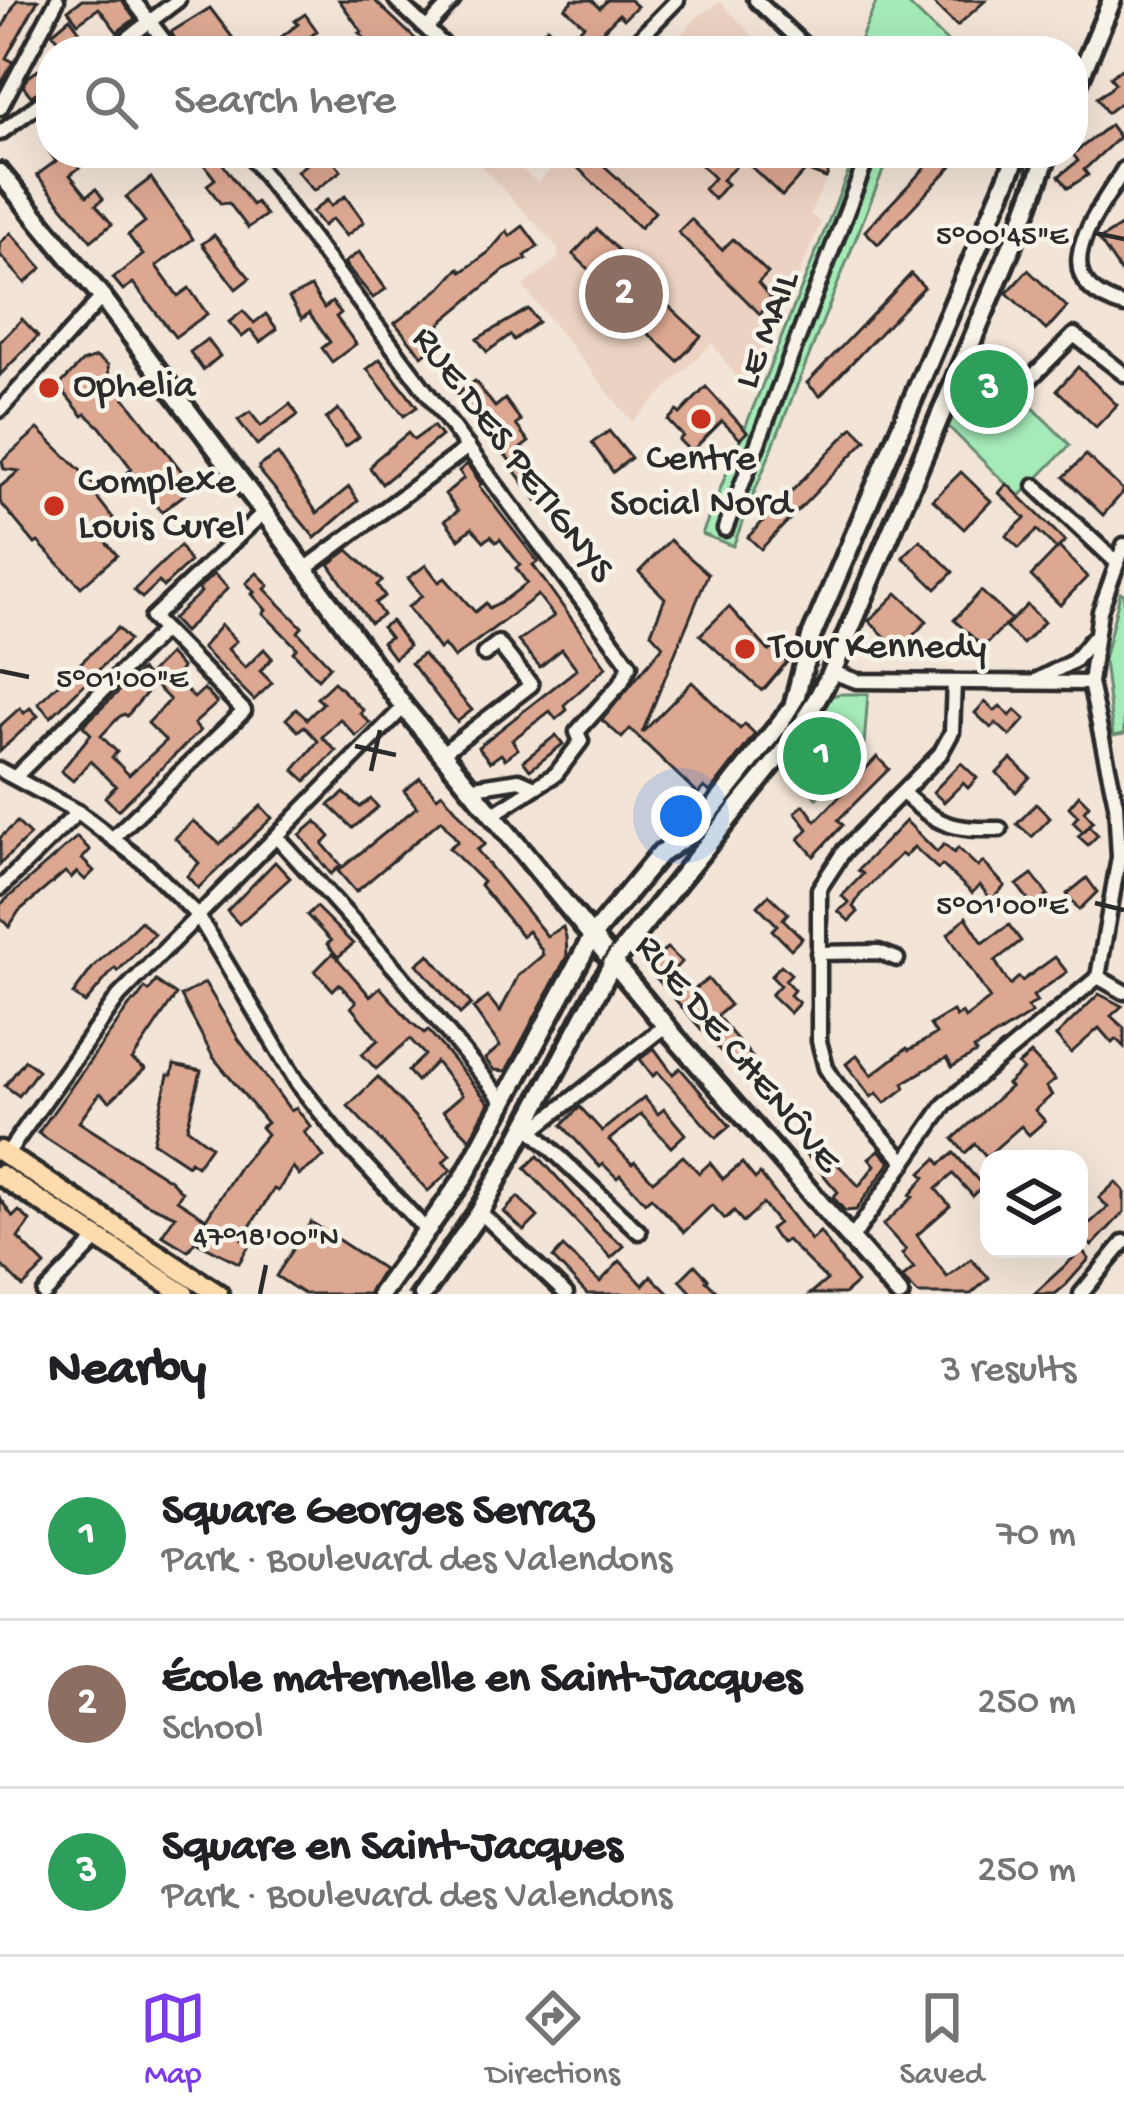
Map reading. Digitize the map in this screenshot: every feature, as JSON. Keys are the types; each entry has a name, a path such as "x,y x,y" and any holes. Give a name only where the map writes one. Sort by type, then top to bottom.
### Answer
{"main road":[{"path":"3,1170 37,1176 176,1282"},
{"path":"3,1170 97,1239 176,1282 218,1294"}],"street":[{"path":"0,108 5,84 57,0"},
{"path":"134,0 161,36"},
{"path":"132,36 178,0"},
{"path":"396,0 435,36"},
{"path":"427,28 452,0"},
{"path":"642,36 677,0"},
{"path":"756,0 793,36"},
{"path":"1085,36 1100,0"},
{"path":"1088,58 1112,0"},
{"path":"0,133 36,106"},
{"name":"RUE DES PETIGNYS","path":"259,168 629,665 621,683 577,732 581,741 556,774 495,813"},
{"name":"LE MAIL","path":"725,530 863,168"},
{"path":"381,1294 464,1179 593,935 658,855 697,829 793,706 811,637 1012,168"},
{"path":"423,1294 480,1212 530,1127 614,961 798,732 832,672 1042,168"},
{"path":"1124,169 1078,256 1086,284 1124,306"},
{"name":"RUE DE CHENÔVE","path":"0,173 264,512 404,706 665,1026 898,1294"},
{"path":"0,410 101,297"},
{"path":"1025,383 1074,334 1121,366"},
{"path":"304,569 467,447"},
{"path":"1035,486 1117,563"},
{"path":"113,838 244,711 152,618 264,512"},
{"path":"850,1241 945,1104 1098,977 1119,857 1116,804 1090,682 1097,629 1124,545"},
{"path":"1030,683 1074,661 1097,629"},
{"path":"16,776 164,630"},
{"path":"445,751 531,685 498,643 484,654"},
{"path":"832,672 857,681 1090,682"},
{"path":"904,1162 826,1068 818,1041 819,889 844,851 940,754 952,733 954,683"},
{"path":"3,1170 119,996 404,706"},
{"path":"0,770 78,812 198,916 298,1084 344,1143 427,1231"},
{"path":"474,788 519,780 535,787"},
{"path":"903,793 932,820 946,826 1000,829"},
{"path":"0,889 78,812"},
{"path":"278,838 400,974 504,1102"},
{"path":"818,952 879,952 897,959"},
{"path":"1098,977 1124,992"},
{"path":"530,1127 665,1026"},
{"path":"530,1127 639,1232"},
{"path":"480,1212 566,1294"},
{"path":"44,1294 97,1239"},
{"path":"1081,1294 1124,1242"}],"shaded area":[{"path":"721,2 753,36 680,36"},
{"path":"483,168 520,168 537,183 552,168 831,168 810,214 821,223 750,386 736,377 712,343 632,422 523,286 557,259 559,249"}],"green space":[{"path":"877,0 904,0 941,36 862,36"},
{"path":"850,168 884,168 733,546 702,534"},
{"path":"979,353 1070,445 1019,497 948,426"},
{"path":"1120,593 1124,594 1124,734 1113,736 1104,660"},
{"path":"868,694 864,745 817,798 781,768 828,697"}],"building":[{"path":"17,0 38,0 6,58 13,62 0,86 0,32"},
{"path":"82,0 122,0 135,19 117,32 99,8 78,23 68,10"},
{"path":"339,0 374,0 412,36 362,36"},
{"path":"573,0 592,0 600,8 607,0 630,0 637,6 624,19 619,14 598,36 573,36 584,25 565,8"},
{"path":"930,0 986,0 957,26"},
{"path":"210,8 231,36 173,36 171,32"},
{"path":"305,14 317,31 311,36 283,36 298,24 295,21"},
{"path":"70,18 83,36 55,36 52,33"},
{"path":"1124,67 1124,100 1107,113 1097,98 1115,83 1110,77"},
{"path":"36,72 36,93 31,96 23,86"},
{"path":"1110,125 1119,137 1088,166 1088,142"},
{"path":"46,168 79,168 70,175 87,196 96,189 103,199 96,205 112,224 91,241 37,175"},
{"path":"207,168 226,168 252,205 256,202 266,215 248,228 207,185 215,179"},
{"path":"339,168 341,171 314,191 297,171"},
{"path":"578,168 607,168 655,212 640,228"},
{"path":"704,168 734,168 714,199 704,189 714,178"},
{"path":"752,168 830,168 826,178 806,170 782,196"},
{"path":"925,168 950,168 878,244 865,231"},
{"path":"1069,168 1086,168 1088,175 1068,188 1059,176"},
{"path":"151,178 193,239 156,266 178,296 189,288 207,314 175,337 133,283 123,290 113,278 143,255 128,235 145,222 126,197"},
{"path":"345,196 364,222 346,236 332,219 323,226 312,212 327,200 331,206"},
{"path":"691,219 722,250 733,239 768,273 758,283 773,300 760,314 678,232"},
{"path":"1124,224 1124,277 1099,240"},
{"path":"523,226 538,246 445,319 432,332 440,342 422,356 395,323 459,268 462,272 489,252 507,231 510,236"},
{"path":"597,229 634,266 630,270 701,336 678,361 606,294 610,290 573,254"},
{"path":"11,233 42,268 25,283 0,255 0,243"},
{"path":"214,235 250,278 236,289 202,244"},
{"path":"359,252 386,289 373,298 344,263"},
{"path":"1028,270 1067,307 1046,330 1007,293"},
{"path":"911,274 924,287 820,396 807,383"},
{"path":"311,287 324,308 332,302 341,313 336,317 356,344 332,362 322,348 330,342 309,313 302,319 289,298"},
{"path":"528,309 538,322 487,352 477,339"},
{"path":"243,311 254,323 266,314 277,329 260,342 251,330 242,337 229,322"},
{"path":"22,319 38,336 0,375 0,342"},
{"path":"207,339 220,356 203,370 190,352"},
{"path":"96,357 108,365 109,378 194,487 162,512 127,473 132,469 100,427 83,416 59,386 82,362"},
{"path":"380,359 417,407 404,416 367,369"},
{"path":"1078,367 1117,405 1096,427 1057,390"},
{"path":"475,381 495,407 505,399 521,421 516,425 529,442 521,448 555,494 540,505 457,394"},
{"name":"Centre Social Nord","path":"706,387 747,432 740,439 722,421 691,452 668,420"},
{"path":"290,404 298,415 257,445 238,420 250,412 261,426"},
{"path":"338,409 359,437 345,447 326,419"},
{"path":"433,426 441,436 382,484 370,468 375,460 408,433 414,440"},
{"path":"853,427 866,440 761,549 748,537"},
{"name":"Complexe Louis Curel","path":"38,429 88,478 95,487 91,490 121,528 106,542 117,555 81,587 35,544 0,502 0,487 19,471 4,469 2,461"},
{"path":"609,431 631,458 613,472 592,443"},
{"path":"278,454 317,513 349,487 358,501 315,538 259,470"},
{"path":"1086,455 1124,491 1103,515 1064,477"},
{"path":"467,464 606,667 564,705 567,710 556,719 550,711 512,740 518,749 490,762 478,747 577,669 562,649 540,667 518,641 554,616 538,595 454,658 444,645 439,649 408,607 422,596 408,578 426,565 439,582 445,578 475,612 486,603 489,608 506,599 527,583 500,539 496,542 491,536 484,541 472,528 459,539 445,520 458,511 445,494 464,478 459,471"},
{"path":"961,472 991,501 964,529 933,500"},
{"path":"1007,484 1065,541 1057,549 1037,530 1019,548 1006,536 1025,518 999,493"},
{"path":"670,540 708,574 642,733 692,682 740,729 745,724 755,734 710,792 704,787 698,794 630,729 622,738 602,720 663,646 651,633 665,598 639,572"},
{"path":"920,540 953,572 936,589 903,557"},
{"path":"180,546 190,562 163,587 159,582 142,598 134,590"},
{"path":"1059,547 1087,577 1060,605 1031,576"},
{"path":"348,550 382,581 377,585 385,596 375,603 383,615 370,623 329,564"},
{"path":"257,573 269,585 265,589 302,627 298,632 330,666 318,679 252,594 246,583"},
{"path":"214,574 228,588 184,632 172,619"},
{"path":"981,591 1011,619 983,647 954,620"},
{"path":"897,593 927,621 899,650 869,621"},
{"path":"1027,605 1044,622 1023,644 1005,627"},
{"name":"Tour Kennedy","path":"729,607 769,651 772,648 787,662 761,690 700,635"},
{"path":"391,621 409,646 394,658 382,642 390,637 382,627"},
{"path":"221,625 236,641 228,649 245,668 264,649 272,658 260,671 272,683 254,700 202,648"},
{"path":"118,628 129,640 51,717 38,703"},
{"path":"169,654 182,668 175,679 194,698 204,689 217,703 194,724 200,731 118,810 105,797 116,786 90,761 73,781 61,771 91,734 83,726 141,670 147,676","holes":["154,684 170,700 148,723 166,741 129,775 112,757 117,752 101,736 119,717 127,716"]},
{"path":"423,654 472,710 457,722 411,663"},
{"path":"334,682 370,723 356,736 340,719 322,737 336,751 306,781 294,770 318,741 304,726 298,731 286,719 296,709 307,719 323,703 317,698"},
{"path":"985,702 995,711 1000,706 1010,716 1015,710 1025,719 1010,736 996,723 991,728 975,713"},
{"path":"20,708 24,713 30,708 38,716 0,751 0,726"},
{"path":"556,735 563,744 530,770 523,761"},
{"path":"877,757 889,769 838,820 843,825 814,856 799,839 808,829 795,812 804,805 816,821"},
{"path":"1011,759 1030,777 1016,792 997,773"},
{"path":"961,763 977,778 968,788 963,783 944,802 933,792"},
{"path":"420,778 437,797 442,793 485,844 477,850 547,936 563,927 566,937 567,956 506,1071 494,1070 485,1059 500,1046 473,1008 488,997 500,1012 518,976 543,955 528,931 522,936 480,885 483,882 449,848 458,841 441,820 356,892 338,871 417,807 404,791"},
{"path":"344,793 360,807 371,799 378,807 353,828 329,805"},
{"path":"1079,795 1089,805 1084,811 1093,821 1084,831 1089,826 1098,835 1088,845 1078,836 1083,832 1073,822 1078,816 1069,807"},
{"path":"1036,804 1050,818 1032,837 1017,824"},
{"path":"261,806 272,818 198,888 187,876 199,863 175,838 193,821 220,844"},
{"path":"316,821 330,837 323,844 341,865 331,874 300,835"},
{"path":"906,821 937,852 944,844 954,853 958,848 978,867 983,862 1005,886 991,900 980,885 972,893 914,847 860,895 853,907 858,912 849,921 838,911 849,903 842,896 863,874 858,870"},
{"path":"17,822 30,835 0,864 0,838"},
{"path":"77,837 90,850 82,859 94,871 85,880 77,872 71,878 65,872 19,911 9,927 0,917 0,905"},
{"path":"275,862 290,878 239,924 227,911"},
{"path":"1032,874 1048,895 1033,906 1017,885"},
{"path":"1087,878 1097,892 1079,910 1067,894"},
{"path":"769,895 788,913 783,919 802,938 791,949 758,906"},
{"path":"316,907 353,944 338,957 327,944 331,941 307,915"},
{"path":"966,917 983,943 1009,925 1021,941 995,961 1010,985 1055,957 1067,972 1033,996 1037,1002 1027,1007 1032,1013 974,1049 976,1053 952,1067 947,1058 935,1064 903,1083 905,1088 885,1103 877,1093 871,1097 846,1064 857,1055 872,1075 907,1048 936,1034 930,1025 953,1011 956,1017 962,1013 965,1018 990,999 948,934"},
{"path":"141,921 154,934 85,1003 73,994 93,967"},
{"path":"667,948 682,962 672,971 691,992 708,979 730,1005 717,1016 752,1057 737,1070 645,965"},
{"path":"333,953 370,996 380,987 412,1023 424,1033 428,1030 489,1103 470,1139 443,1111 462,1095 436,1062 417,1081 408,1071 425,1055 410,1039 376,1069 362,1054 378,1040 351,1007 356,1002 339,984 333,990 315,971"},
{"path":"429,954 471,1004 460,1014 417,964"},
{"path":"781,965 791,974 785,980 799,1003 790,1013 771,995 780,985 771,976"},
{"path":"156,981 176,995 132,1060 145,1069 110,1101 100,1093 79,1122 170,1180 182,1192 177,1200 206,1219 267,1134 261,1127 267,1123 213,1057 181,996 205,983 291,1111 296,1108 311,1127 304,1132 324,1157 299,1175 293,1167 278,1191 274,1189 242,1239 250,1244 239,1263 195,1241 188,1251 162,1235 175,1216 145,1203 38,1133 133,1001"},
{"path":"1099,994 1122,1006 1111,1016 1124,1028 1124,1047 1116,1039 1112,1043 1099,1028 1071,1053 1056,1036"},
{"path":"654,1048 673,1074 680,1068 730,1126 716,1138 658,1072 653,1076 640,1059"},
{"path":"1031,1054 1055,1080 1046,1087 1052,1095 1035,1110 1045,1121 1029,1135 1021,1126 994,1150 980,1150 975,1144 965,1153 953,1139 1010,1087 1007,1084 1023,1070 1018,1065"},
{"path":"25,1060 38,1070 19,1096 5,1086"},
{"path":"174,1065 201,1071 187,1128 211,1146 197,1166 153,1142"},
{"path":"378,1077 450,1155 443,1162 451,1170 428,1191 348,1106"},
{"path":"644,1097 658,1114 664,1109 685,1134 671,1147 641,1114 609,1140 632,1164 653,1181 683,1156 699,1173 710,1163 723,1179 742,1163 755,1179 760,1174 811,1240 820,1232 857,1283 844,1294 810,1294 827,1280 787,1240 782,1243 776,1238 770,1229 778,1223 763,1204 743,1222 734,1211 725,1219 712,1205 684,1232 651,1197 645,1202 620,1175 617,1178 603,1164 600,1167 562,1125 580,1107 602,1131"},
{"path":"816,1142 859,1186 875,1165 869,1158 879,1150 890,1162 856,1210 845,1211 833,1197 838,1192 804,1152"},
{"path":"954,1153 980,1183 980,1189 973,1196 953,1174 936,1189 950,1206 917,1235 947,1277 971,1259 989,1278 971,1294 918,1294 902,1278 914,1268 902,1254 906,1250 883,1225 913,1197 910,1195 925,1177 921,1173 936,1159 940,1164"},
{"path":"538,1156 624,1246 611,1258 525,1168"},
{"path":"1116,1182 1124,1191 1124,1212 1092,1246 1088,1225 1108,1207 1099,1198"},
{"path":"518,1197 538,1217 524,1231 504,1212"},
{"path":"0,1199 13,1217 19,1211 30,1221 18,1238 45,1265 23,1287 0,1264"},
{"path":"311,1222 383,1269 368,1294 304,1294 276,1276"},
{"path":"563,1247 600,1282 620,1261 643,1285 651,1276 669,1294 587,1294 553,1258"},
{"path":"1073,1258 1089,1259 1055,1294 1034,1294"},
{"path":"695,1265 719,1294 693,1294 680,1280"}],"tram line":[{"path":"745,0 783,36"},
{"path":"408,1294 475,1196 592,975 776,747 811,690 1008,226 1027,168"}],"place":[{"name":"École maternelle en Saint-Jacques","path":"624,294"},
{"name":"Ophelia","path":"49,388"},
{"name":"Square en Saint-Jacques","path":"989,389"},
{"name":"Centre Social Nord","path":"701,419"},
{"name":"Complexe Louis Curel","path":"54,506"},
{"name":"Tour Kennedy","path":"745,649"},
{"name":"Square Georges Serraz","path":"822,756"}]}
